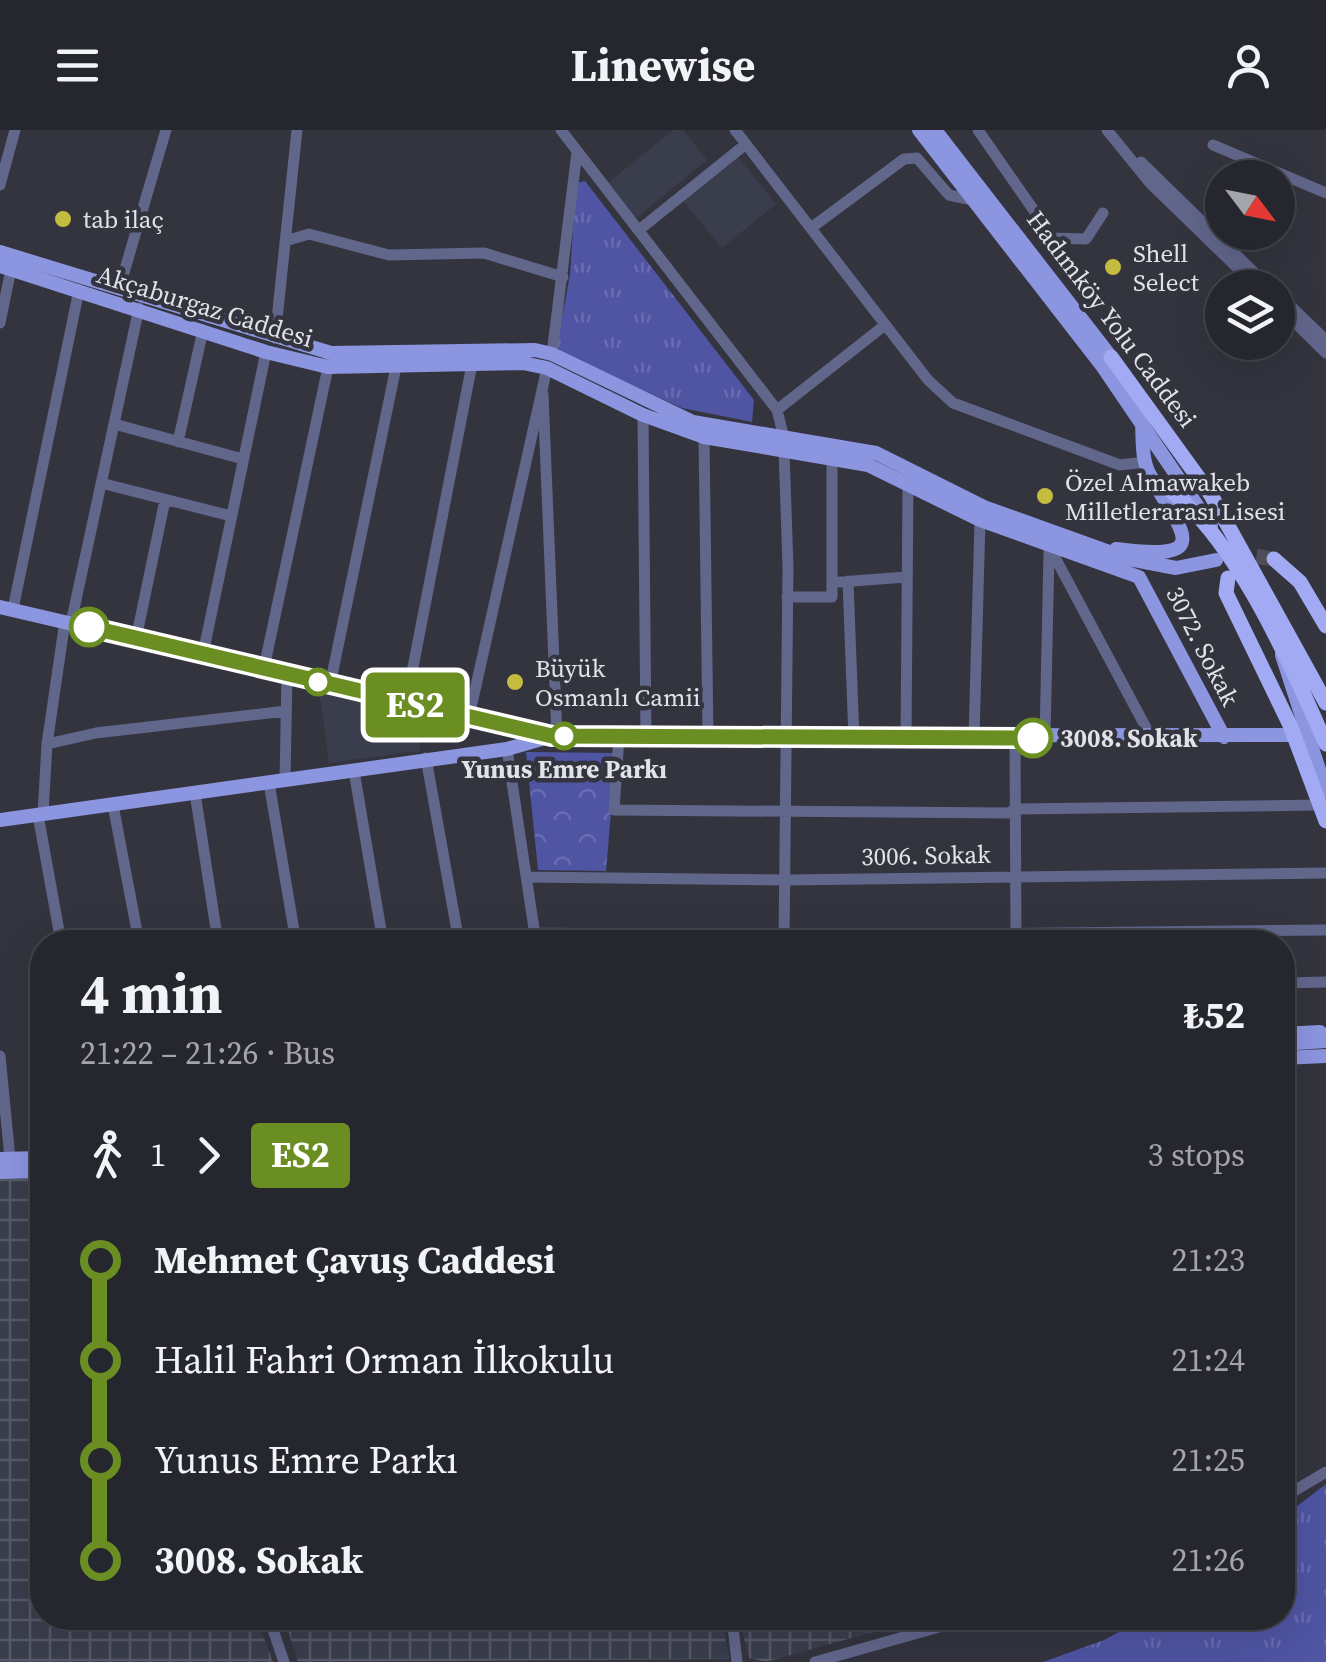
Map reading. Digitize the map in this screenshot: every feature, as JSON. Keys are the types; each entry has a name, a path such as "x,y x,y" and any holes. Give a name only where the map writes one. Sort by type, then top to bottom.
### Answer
{"highway":[{"name":"Hadımköy Yolu Caddesi","path":"1111,357 1218,506 1326,704"},
{"path":"1156,482 1188,504 1214,531 1233,574 1280,650 1326,744"},
{"path":"1274,559 1300,582 1326,626"},
{"path":"1233,574 1226,593 1324,806"}],"main road":[{"name":"Hadımköy Yolu Caddesi","path":"919,130 1142,420 1214,531"},
{"name":"Hadımköy Yolu Caddesi","path":"935,130 1111,357"},
{"name":"Akçaburgaz Caddesi","path":"0,252 120,286 329,360 547,367 643,415 704,438 876,453 1050,548 1139,577"},
{"name":"Akçaburgaz Caddesi","path":"6,268 266,352 396,367 547,367 693,422 868,464 982,513 1076,541"},
{"path":"1076,541 1146,552 1166,553 1180,547 1183,526 1146,462 1142,420"},
{"path":"1076,541 1161,568 1189,567 1216,560"},
{"name":"3072. Sokak","path":"1139,577 1224,737"},
{"path":"4,611 68,622 554,736 854,739 1294,735"},
{"path":"1280,650 1324,806"},
{"path":"0,820 504,750 554,736"},
{"path":"1295,1033 1326,1032"},
{"path":"1295,1046 1326,1044"},
{"path":"1295,1057 1326,1056"},
{"path":"5,1159 30,1158"},
{"path":"0,1172 30,1172"}],"street":[{"path":"0,185 16,130"},
{"path":"120,286 166,130"},
{"path":"275,338 298,130"},
{"path":"561,130 778,410 784,444 787,597 784,930"},
{"path":"735,130 928,380 953,403 1120,465 1146,462"},
{"path":"978,130 1053,238 1086,239 1104,213"},
{"path":"1112,135 1150,183 1239,270"},
{"path":"1112,135 1251,270"},
{"path":"639,230 746,144"},
{"path":"1214,144 1325,191"},
{"path":"469,717 547,367 563,277 577,152"},
{"path":"811,228 904,159 917,158 948,195 973,200"},
{"path":"285,240 309,234 389,255 484,253 563,277"},
{"path":"0,323 6,268"},
{"path":"4,611 79,290"},
{"path":"59,930 40,815 48,744 68,622 138,308"},
{"path":"1295,310 1326,340"},
{"path":"1295,323 1326,353"},
{"path":"778,410 885,324"},
{"path":"178,442 203,330"},
{"path":"203,654 266,352"},
{"path":"264,668 329,360"},
{"path":"406,703 472,364"},
{"path":"330,684 396,367"},
{"path":"547,367 554,736"},
{"path":"643,415 646,737"},
{"path":"114,424 243,459"},
{"path":"704,438 708,738"},
{"path":"787,597 832,598 832,458"},
{"path":"906,738 908,482"},
{"path":"101,483 231,516"},
{"path":"136,639 165,500"},
{"path":"974,738 982,513"},
{"path":"1050,548 1151,736"},
{"path":"1045,738 1050,548"},
{"path":"831,582 906,577"},
{"path":"848,581 854,739"},
{"path":"286,674 286,711 277,782 295,930"},
{"path":"48,744 96,733 286,711"},
{"path":"501,724 534,930"},
{"path":"619,737 614,810 779,808 787,814 1009,813 1016,809 1324,806"},
{"path":"1015,738 1016,930"},
{"path":"426,758 457,930"},
{"path":"354,771 381,930"},
{"path":"195,793 216,930"},
{"path":"113,805 137,930"},
{"name":"3006. Sokak","path":"526,877 786,880 1326,873"},
{"path":"1295,931 1326,930"},
{"path":"1295,983 1326,982"},
{"path":"0,1056 5,1159"},
{"path":"1295,1490 1326,1472"},
{"path":"273,1630 284,1662"},
{"path":"733,1630 737,1662"},
{"path":"815,1662 928,1630"}],"shaded area":[{"path":"673,130 683,130 707,160 636,218 608,183"},
{"path":"736,154 776,204 722,248 682,200"},
{"path":"319,689 418,715 420,751 329,763"},
{"path":"30,1177 30,1630 261,1630 273,1662 0,1662 0,1178"},
{"path":"288,1630 724,1630 729,1659 298,1662"},
{"path":"742,1630 880,1630 766,1662 749,1658"}],"green space":[{"path":"585,181 754,400 752,422 682,408 560,352 557,345 570,275 576,183"},
{"path":"526,752 616,753 606,871 538,870"},
{"path":"1326,1484 1326,1662 1043,1662 1123,1630 1295,1630 1295,1508"}],"tunnel":[{"path":"1237,567 1253,556 1274,559"}],"bus line":[{"name":"ES2","path":"89,627 552,736 1033,738"}],"place":[{"name":"tab ilaç","path":"63,219"},
{"name":"Shell Select","path":"1113,267"},
{"name":"Özel Almawakeb Milletlerarası Lisesi","path":"1045,496"},
{"name":"Büyük Osmanlı Camii","path":"515,682"},
{"name":"Yunus Emre Parkı","path":"564,736"},
{"name":"3008. Sokak","path":"1033,738"}]}
